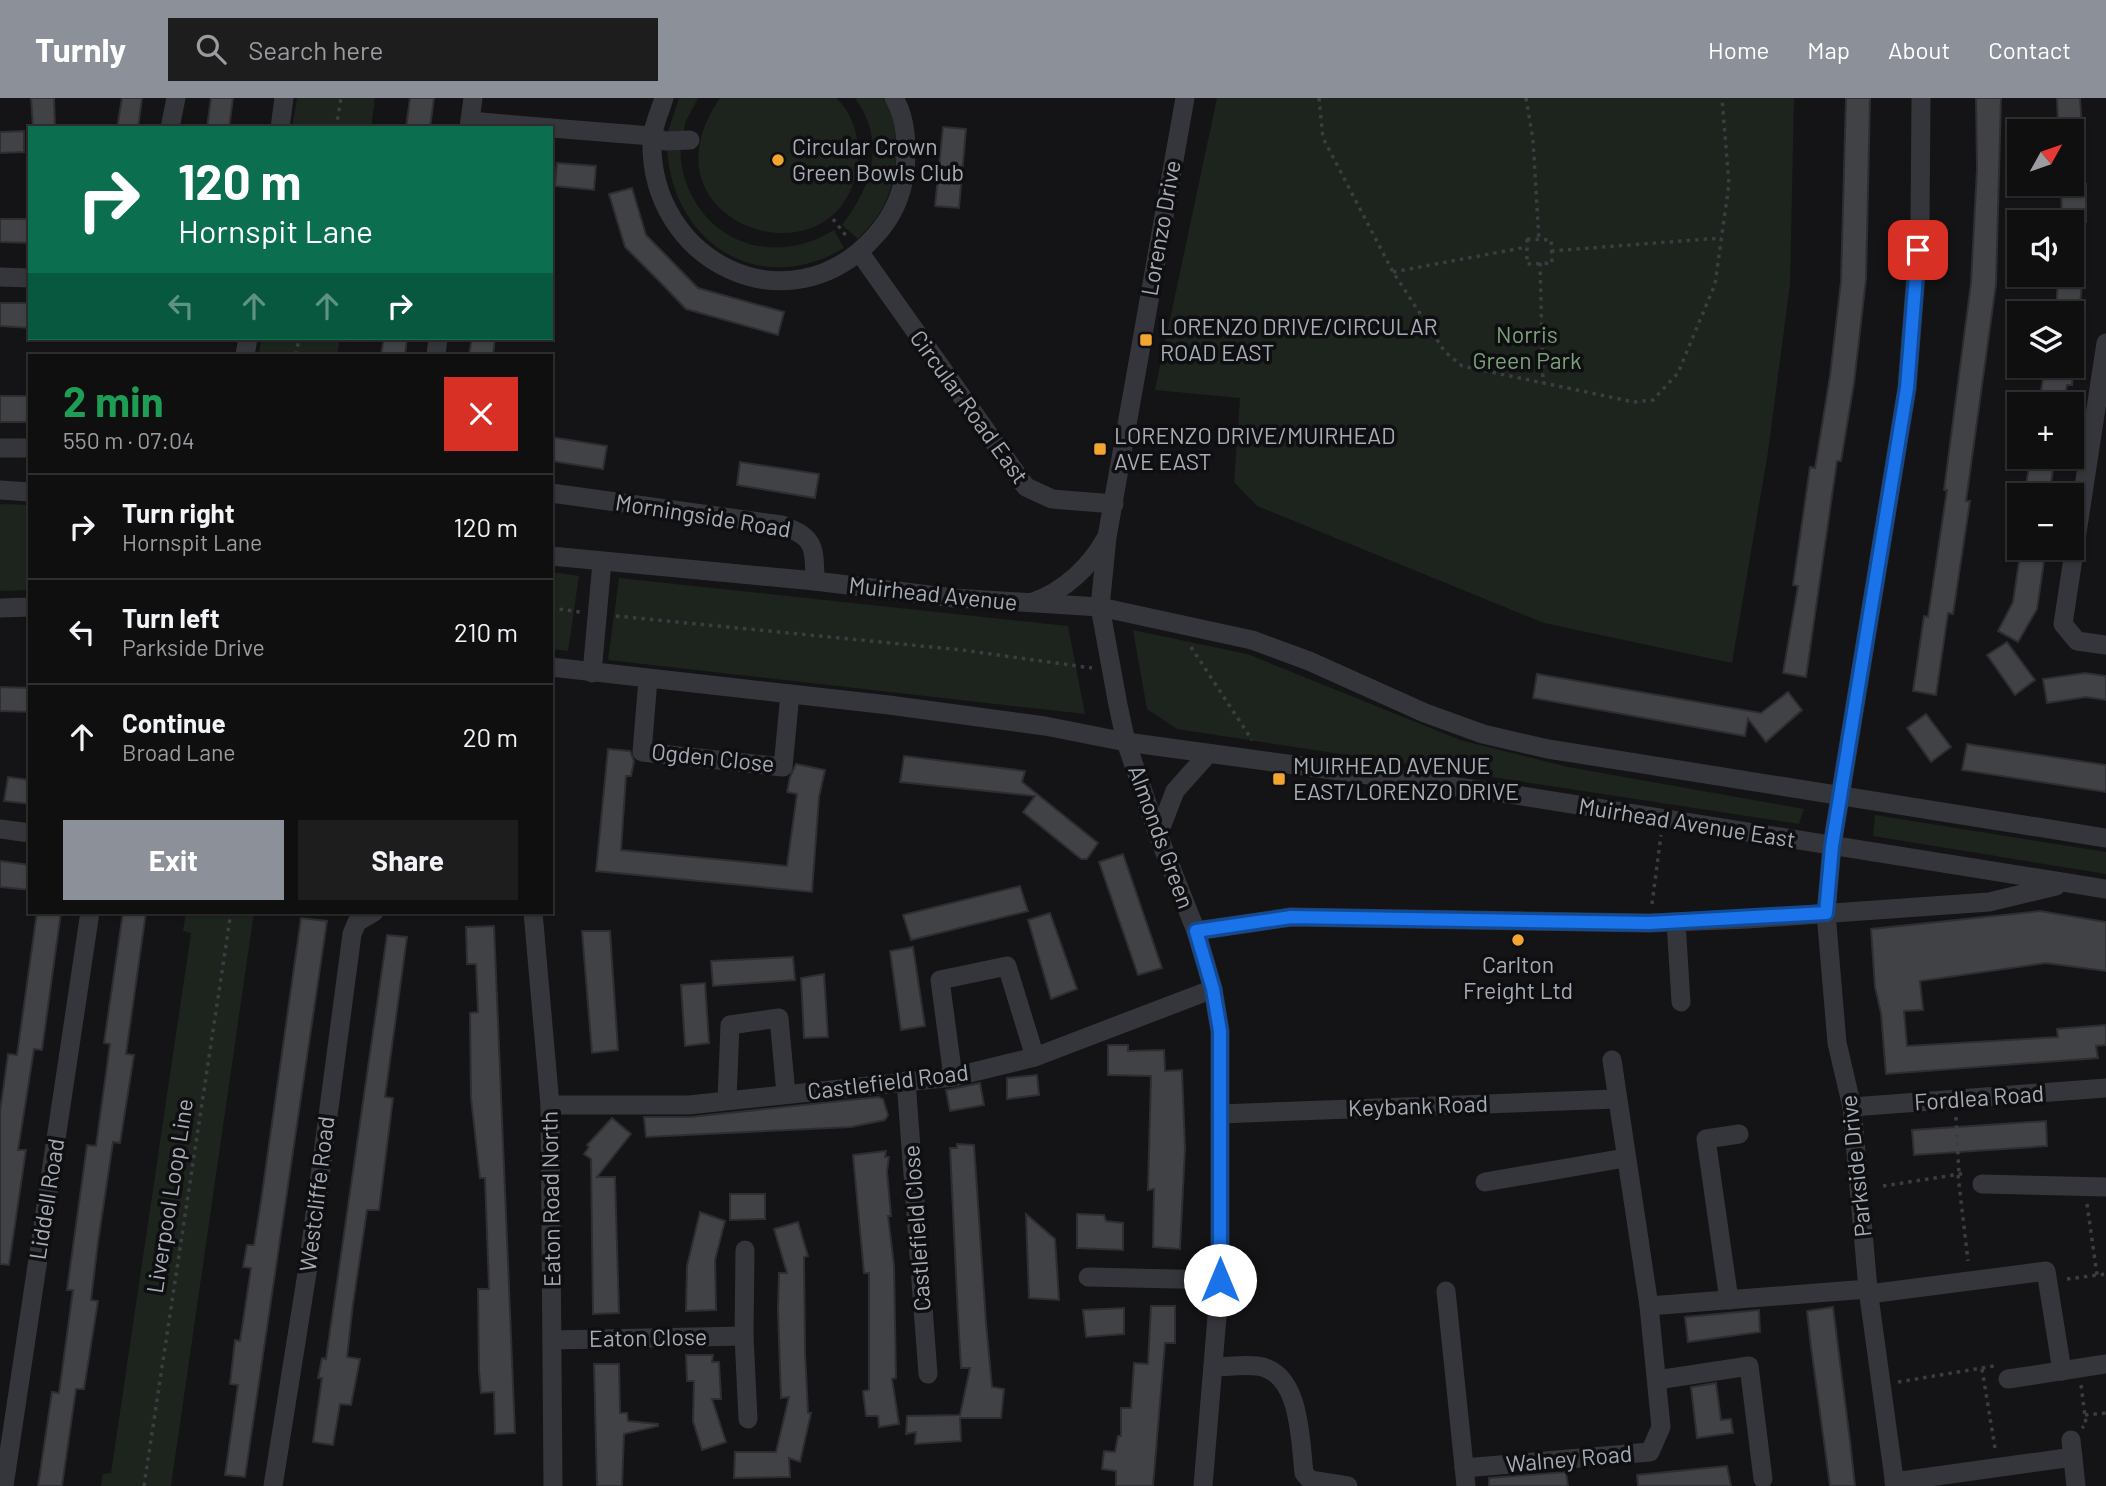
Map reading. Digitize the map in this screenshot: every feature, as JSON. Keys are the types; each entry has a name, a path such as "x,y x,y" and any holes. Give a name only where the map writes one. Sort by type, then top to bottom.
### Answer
{"street":[{"path":"170,126 176,98"},
{"path":"280,126 284,98"},
{"path":"473,98 469,124 510,126"},
{"path":"664,98 652,136 654,180 670,220 699,252 708,258 737,273 779,281 822,274 860,253 887,223 903,186 908,145 894,98"},
{"name":"Lorenzo Drive","path":"1100,607 1107,537 1185,98"},
{"name":"Parkside Drive","path":"1894,1484 1868,1292 1852,1108 1837,1043 1826,913 1832,846 1907,388 1920,223 1921,98"},
{"path":"553,128 652,136 665,141 690,140"},
{"name":"Circular Road East","path":"860,253 1026,487 1052,499 1114,504"},
{"path":"0,277 28,278"},
{"path":"2106,343 2063,624 2077,641 2106,645"},
{"path":"0,448 28,448"},
{"path":"0,490 28,492"},
{"name":"Morningside Road","path":"553,493 782,525 802,533 814,546 815,580"},
{"path":"1025,604 1054,592 1076,576 1107,537"},
{"name":"Muirhead Avenue","path":"553,556 815,580 1025,604 1100,607 1252,640 1309,661 1425,713 1483,734 1548,750 1841,796"},
{"path":"592,673 602,562"},
{"path":"0,608 28,607"},
{"name":"Almonds Green","path":"1100,607 1126,742 1158,835 1196,931 1213,989 1220,1031 1220,1280 1203,1486"},
{"path":"553,667 1045,726 1126,742 1267,762"},
{"name":"Ogden Close","path":"648,679 642,752 783,767 790,694"},
{"path":"1158,835 1175,791 1208,754"},
{"name":"Muirhead Avenue East","path":"1267,762 1516,795 2106,890"},
{"path":"1841,796 2106,838"},
{"path":"0,829 28,833"},
{"path":"1196,931 1291,917 1676,922 1748,911 1826,913 1989,902 2066,883"},
{"name":"Liddell Road","path":"4,1486 90,914"},
{"name":"Westcliffe Road","path":"274,1486 308,1267 352,934 357,922 371,914"},
{"name":"Eaton Road North","path":"533,914 550,1105 553,1486"},
{"path":"1676,922 1681,1002"},
{"path":"953,1077 940,980 1007,966 1035,1057"},
{"name":"Castlefield Road","path":"550,1105 689,1105 953,1077 1035,1057 1213,989"},
{"path":"727,1100 730,1025 779,1018 786,1094"},
{"path":"1612,1060 1649,1306 1868,1292 2046,1271 2071,1369"},
{"name":"Castlefield Close","path":"906,1081 928,1374"},
{"name":"Fordlea Road","path":"1852,1108 2106,1088"},
{"name":"Keybank Road","path":"1220,1114 1616,1098"},
{"path":"1728,1300 1706,1139 1739,1134"},
{"path":"1485,1182 1625,1158"},
{"path":"1982,1184 2106,1187"},
{"path":"745,1250 744,1336 748,1419"},
{"path":"1088,1278 1220,1280"},
{"name":"Walney Road","path":"1447,1291 1465,1477 1650,1452 1661,1427 1649,1306"},
{"name":"Eaton Close","path":"552,1340 744,1336"},
{"path":"2008,1379 2106,1364"},
{"path":"1213,1367 1258,1366 1279,1376 1287,1385 1292,1399 1304,1473 1310,1480 1348,1486"},
{"path":"1657,1380 1749,1366 1763,1479"},
{"path":"1894,1484 1998,1467 2072,1448 2077,1486"}],"path":[{"path":"335,126 341,98"},
{"path":"1319,98 1323,138 1393,272 1445,352 1462,366 1634,402 1653,400 1678,373 1715,284 1729,184 1722,98"},
{"path":"1526,98 1533,140 1539,240"},
{"path":"1551,251 1721,238"},
{"path":"1527,239 1539,240 1551,240 1552,263 1527,264 1527,239"},
{"path":"1393,272 1527,247"},
{"path":"1540,263 1543,383"},
{"path":"553,608 962,650 1110,670"},
{"path":"1174,622 1267,762"},
{"path":"1649,923 1663,820"},
{"name":"Liverpool Loop Line","path":"144,1486 231,914"},
{"path":"1955,1100 1959,1175 1970,1281"},
{"path":"1883,1186 1975,1172 1982,1184"},
{"path":"2085,1187 2097,1275"},
{"path":"2048,1282 2106,1273"},
{"path":"1881,1385 2005,1364 2008,1379"},
{"path":"1982,1368 1998,1467"},
{"path":"2071,1369 2086,1424 2072,1448"},
{"path":"2085,1415 2106,1413"}],"green space":[{"path":"297,98 375,98 371,126 292,126"},
{"path":"679,98 698,98 685,123 683,137 666,138"},
{"name":"Circular Crown Green Bowls Club","path":"720,98 836,98 851,119 858,144 858,162 844,202 818,225 784,233 750,227 721,209 702,180 700,143"},
{"path":"855,98 883,98 894,124 896,138 895,168 888,197 877,217 858,239 842,225 868,179 873,147 865,114"},
{"name":"Norris Green Park","path":"1217,98 1794,98 1790,284 1768,452 1732,663 1544,623 1257,506 1234,482 1240,398 1155,390"},
{"path":"681,145 682,166 690,192 705,216 720,230 737,240 756,246 776,247 795,246 834,230 844,248 812,262 781,267 752,264 726,253 703,235 685,211 673,182 667,148"},
{"path":"261,340 340,340 337,354 259,354"},
{"path":"0,504 28,505 28,590 0,591"},
{"path":"553,572 579,576 568,651 553,649"},
{"path":"619,578 1068,626 1085,714 608,660"},
{"path":"1133,630 1247,654 1460,740 1568,767 1804,809 1799,824 1177,729 1147,709"},
{"path":"1875,815 2106,852 2106,874 1873,836"},
{"path":"186,914 254,914 171,1486 101,1486 103,1474 111,1473 191,933 183,931"}],"building":[{"path":"31,98 54,98 55,126 33,126"},
{"path":"122,98 142,98 138,126 117,126"},
{"path":"211,98 233,98 229,126 207,126"},
{"path":"410,98 434,98 430,126 406,126"},
{"path":"1846,98 1870,98 1866,279 1854,383 1841,461 1837,461 1806,677 1783,673 1798,586 1793,585 1810,467 1815,468 1830,376 1841,281"},
{"path":"1976,98 2001,98 1996,284 1966,501 1970,501 1953,614 1948,613 1936,695 1913,691 1924,616 1928,617 1947,490 1944,490 1971,283 1977,169"},
{"path":"2057,98 2080,98 2081,119 2058,119"},
{"path":"943,127 966,129 959,208 935,206"},
{"path":"24,131 24,152 0,153 0,132"},
{"path":"557,163 596,166 594,190 555,186"},
{"path":"2086,184 2086,222 2084,210 2062,210 2061,196 2084,196"},
{"path":"632,188 646,235 698,288 784,312 778,335 686,309 625,247 609,194"},
{"path":"0,219 28,219 28,243 0,242"},
{"path":"2057,287 2082,287 2080,301 2057,301"},
{"path":"0,303 28,303 28,328 0,326"},
{"path":"384,340 407,340 405,354 381,354"},
{"path":"472,340 495,340 493,354 469,354"},
{"path":"2043,378 2073,378 2072,385 2067,385 2066,392 2041,392"},
{"path":"0,396 28,396 28,422 0,422"},
{"path":"553,437 607,446 603,469 553,461"},
{"path":"740,462 819,474 815,498 737,485"},
{"path":"2029,469 2053,469 2051,483 2026,483"},
{"path":"2019,560 2044,560 2037,609 2018,642 1998,631 2013,602"},
{"path":"2007,642 2035,680 2015,695 1987,655"},
{"path":"2085,673 2106,676 2106,700 2086,697 2047,703 2043,679"},
{"path":"1537,674 1761,713 1788,692 1802,710 1766,742 1748,719 1745,736 1533,698"},
{"path":"0,687 28,688 28,712 0,711"},
{"path":"1926,714 1951,747 1931,762 1907,728"},
{"path":"1967,744 2106,765 2106,792 1962,770"},
{"path":"608,749 630,751 634,761 631,776 626,776 621,850 787,866 797,794 787,792 790,777 796,764 825,770 819,797 812,892 596,871"},
{"path":"904,756 1025,771 1022,782 1098,843 1087,859 1081,859 1023,812 1035,796 900,782"},
{"path":"8,777 28,780 28,804 4,801"},
{"path":"1123,854 1162,968 1138,975 1099,862"},
{"path":"0,861 28,865 28,890 0,887"},
{"path":"1020,886 1028,911 911,940 903,915"},
{"path":"2040,911 2106,922 2106,971 2046,963 1920,981 1923,1010 1904,1011 1907,1046 2058,1037 2057,1029 2106,1025 2106,1045 2096,1046 2098,1058 1886,1074 1871,929"},
{"path":"1050,913 1077,989 1051,999 1028,920"},
{"path":"37,914 61,914 42,1050 34,1049 18,1150 26,1150 9,1265 0,1264 0,1112 8,1054 17,1055"},
{"path":"123,914 146,914 126,1054 134,1055 120,1143 113,1142 98,1242 91,1300 98,1301 84,1389 76,1389 62,1486 38,1486 52,1392 59,1393 73,1290 67,1290 87,1145 96,1146 110,1044 104,1043"},
{"path":"301,918 327,921 245,1477 225,1475 238,1385 230,1384 235,1340 240,1341 251,1268 243,1267 247,1245 254,1245"},
{"path":"494,926 515,1433 495,1434 494,1392 481,1393 479,1371 478,1289 489,1289 485,1178 480,1178 471,1098 470,1013 478,1012 476,964 467,964 466,927"},
{"path":"582,931 610,931 618,1050 592,1053"},
{"path":"387,935 407,937 385,1097 393,1098 379,1210 367,1210 353,1304 347,1357 360,1359 351,1405 340,1404 333,1445 313,1442 322,1378 318,1378 322,1358 326,1359"},
{"path":"913,947 925,1026 901,1030 890,951"},
{"path":"793,957 795,980 713,986 711,961"},
{"path":"824,974 828,1037 804,1038 801,978"},
{"path":"705,983 709,1043 685,1046 681,985"},
{"path":"1108,1045 1128,1045 1128,1051 1164,1050 1165,1071 1182,1070 1185,1148 1180,1249 1153,1247 1154,1189 1148,1190 1151,1076 1108,1075"},
{"path":"1037,1075 1039,1095 1007,1099 1007,1078"},
{"path":"980,1083 984,1105 950,1111 946,1090"},
{"path":"878,1097 883,1099 888,1115 885,1120 851,1127 646,1137 644,1117 690,1117"},
{"path":"612,1118 631,1134 597,1177 615,1177 619,1313 593,1314 591,1159 584,1154 589,1147 587,1145"},
{"path":"2046,1121 2047,1146 1914,1155 1912,1130"},
{"path":"957,1144 974,1145 992,1387 1004,1389 1001,1418 960,1418 961,1441 915,1444 916,1432 906,1434 907,1416 960,1415 970,1368 961,1368 950,1148 957,1148"},
{"path":"886,1151 885,1157 889,1157 887,1171 891,1216 888,1216 894,1266 896,1378 892,1379 899,1424 879,1427 878,1416 866,1416 863,1391 869,1390 869,1273 864,1273 853,1155"},
{"path":"730,1194 765,1194 765,1219 730,1220"},
{"path":"700,1212 725,1221 715,1260 716,1310 686,1311 687,1266"},
{"path":"1026,1214 1055,1239 1059,1300 1029,1298"},
{"path":"1077,1214 1104,1215 1106,1221 1123,1223 1123,1250 1077,1248"},
{"path":"798,1222 808,1256 804,1257 805,1352 808,1413 811,1413 800,1462 789,1458 790,1477 734,1478 735,1452 776,1452 789,1397 781,1398 778,1309 779,1273 787,1273 774,1229"},
{"path":"1151,1306 1175,1306 1175,1343 1165,1343 1153,1486 1116,1486 1116,1471 1102,1469 1104,1451 1115,1452 1118,1436 1121,1436 1121,1408 1131,1408 1134,1363 1148,1364"},
{"path":"1833,1307 1855,1486 1830,1486 1811,1347 1807,1311"},
{"path":"1124,1308 1124,1334 1086,1337 1083,1310"},
{"path":"1759,1310 1760,1332 1688,1342 1685,1317"},
{"path":"686,1355 713,1355 712,1362 719,1362 721,1399 712,1399 726,1442 702,1450 693,1421 694,1381 687,1381"},
{"path":"594,1364 619,1364 620,1413 627,1413 628,1421 658,1424 624,1434 622,1486 597,1486"},
{"path":"1716,1383 1721,1420 1731,1419 1733,1433 1697,1438 1691,1387"},
{"path":"1727,1466 1731,1486 1638,1486 1637,1475"},
{"path":"1566,1472 1568,1486 1489,1486 1489,1478"}],"place":[{"name":"Circular Crown Green Bowls Club","path":"778,160"},
{"name":"LORENZO DRIVE/CIRCULAR ROAD EAST","path":"1146,340"},
{"name":"LORENZO DRIVE/MUIRHEAD AVE EAST","path":"1100,449"},
{"name":"MUIRHEAD AVENUE EAST/LORENZO DRIVE","path":"1279,779"},
{"name":"Carlton Freight Ltd","path":"1518,940"}],"route":[{"path":"1220,1280 1220,1031 1213,989 1196,931 1291,917 1649,923 1826,913 1832,846 1887,526 1907,388 1918,250"}]}
